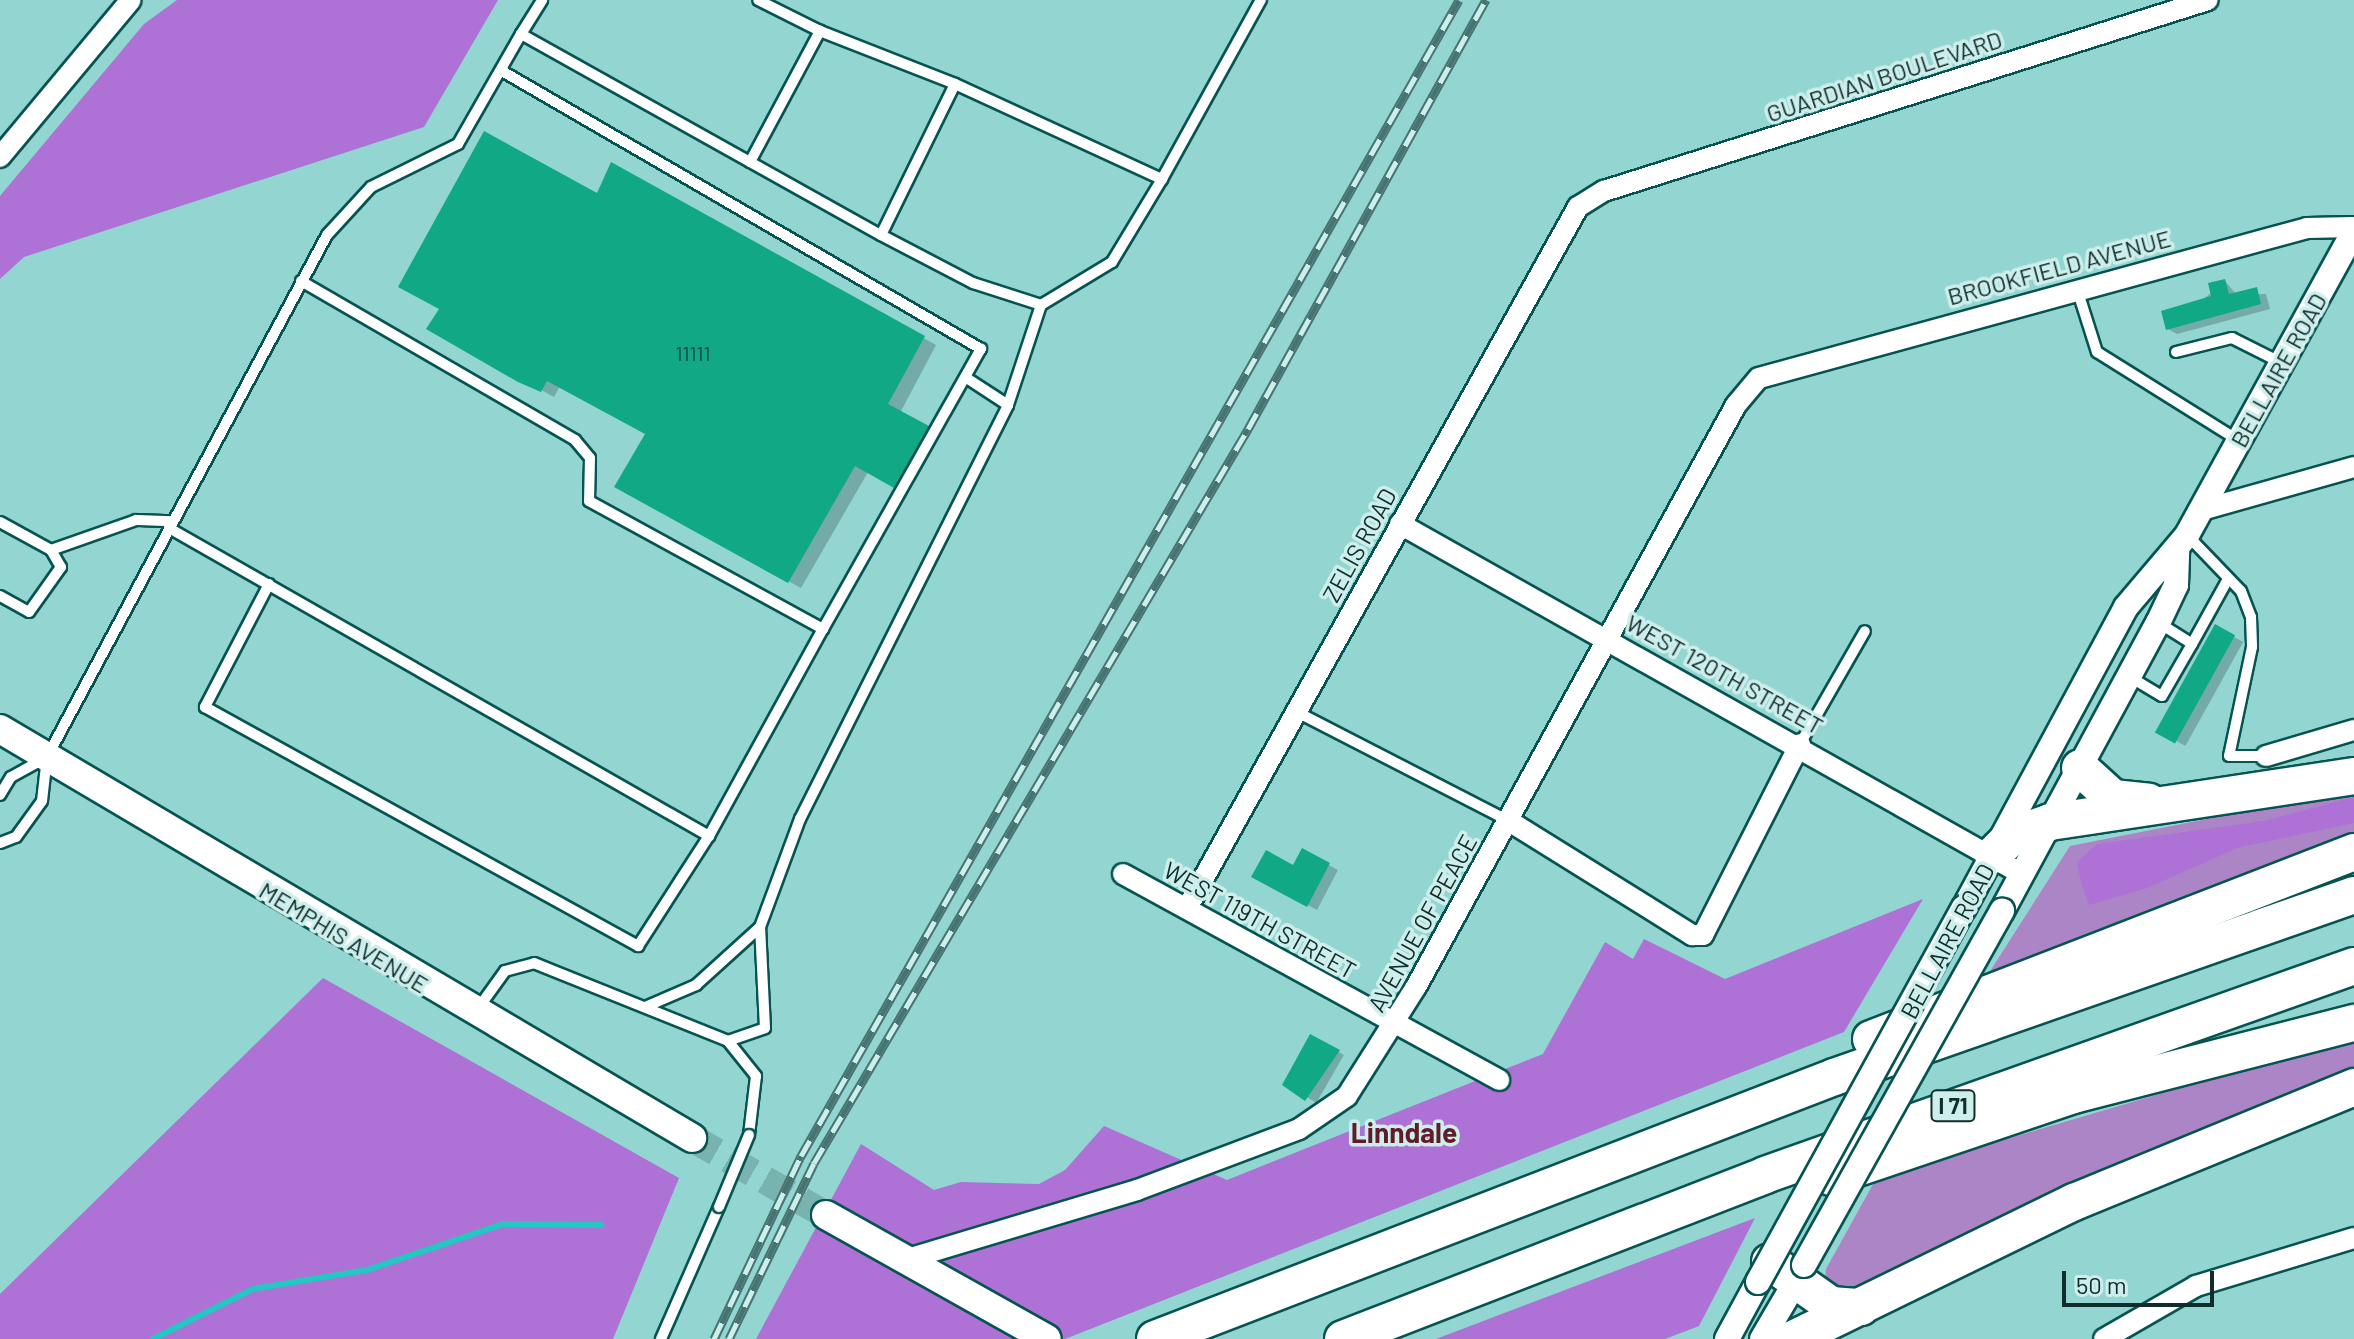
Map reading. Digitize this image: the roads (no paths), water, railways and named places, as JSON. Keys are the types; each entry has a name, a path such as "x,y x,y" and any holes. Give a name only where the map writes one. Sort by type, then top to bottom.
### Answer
{"highway":[{"path":"2080,768 2122,802 2194,804"},
{"path":"2007,865 2013,835 2050,822 2194,804 2354,776"},
{"path":"1556,1183 2011,980 2354,852"},
{"path":"1155,1339 1556,1183 2354,895"},
{"name":"I 71","path":"1343,1339 1556,1256 2127,1043 2354,966"},
{"path":"1556,1256 1778,1196 2073,1095 2354,1023"},
{"path":"1793,1339 2074,1202 2354,1087"},
{"path":"1782,1273 1831,1305 1861,1307"}],"main road":[{"name":"MEMPHIS AVENUE","path":"0,729 474,1016 692,1138"},
{"path":"826,1215 1047,1339"}],"street":[{"path":"0,157 131,0"},
{"name":"GUARDIAN BOULEVARD","path":"1578,207 1604,191 2208,0"},
{"name":"ZELIS ROAD","path":"1187,908 1578,207"},
{"name":"BROOKFIELD AVENUE","path":"1779,369 2307,228 2354,229"},
{"name":"BELLAIRE ROAD","path":"1727,1339 1782,1273 2002,911 2007,865 2126,607 2182,543 2202,510 2354,229"},
{"name":"AVENUE OF PEACE","path":"904,1260 1103,1202 1308,1125 1355,1088 1395,1024 1509,821 1736,405 1755,382 1779,369"},
{"path":"2202,510 2354,467"},
{"name":"WEST 120TH STREET","path":"1400,524 1800,744 2007,865"},
{"name":"BELLAIRE ROAD","path":"2050,822 2130,677 2176,585 2182,543"},
{"path":"2266,756 2354,730"},
{"path":"1509,821 1692,935 1703,935 1800,744"},
{"name":"BELLAIRE ROAD","path":"1762,1339 1782,1273 1964,908 2007,865"},
{"name":"WEST 119TH STREET","path":"1123,874 1499,1080"},
{"path":"2104,1339 2196,1286 2354,1238"}],"lane":[{"path":"0,843 16,837 42,801 47,757 301,281 354,201 458,144 542,0"},
{"path":"758,0 820,31 955,84 1162,179"},
{"path":"728,1041 765,1028 760,927 800,819 1008,405 1041,305 1112,262 1162,179 1261,0"},
{"path":"750,162 820,31"},
{"path":"521,34 973,283 1041,305"},
{"path":"269,584 205,707 638,946 709,836 981,349 502,71"},
{"path":"881,235 955,84"},
{"path":"301,281 575,440 590,458 589,501 823,629"},
{"path":"2077,289 2097,352 2240,441"},
{"path":"2176,352 2232,338 2282,363"},
{"path":"965,377 1008,405"},
{"path":"51,550 136,520 171,524 269,584 709,836"},
{"path":"0,522 51,550 61,567 29,612 0,596"},
{"path":"2182,543 2228,579 2251,617 2252,647 2229,756 2266,756"},
{"path":"2130,677 2162,696 2228,579"},
{"path":"2158,623 2192,644"},
{"path":"1800,744 1865,631"},
{"path":"1297,712 1509,821"},
{"path":"0,795 11,777 47,757"},
{"path":"645,1007 696,985 760,927"},
{"path":"474,1016 505,971 534,963 728,1041 756,1076 749,1135 661,1339"}],"waterway":[{"path":"153,1339 253,1289 367,1270 503,1224 601,1225"}],"tunnel":[{"path":"692,1138 826,1215"}],"railway":[{"path":"714,1339 801,1156 1459,0"},
{"path":"729,1339 814,1163 1248,429 1486,0"}],"district":[{"name":"Linndale","path":"1404,1132"}]}
